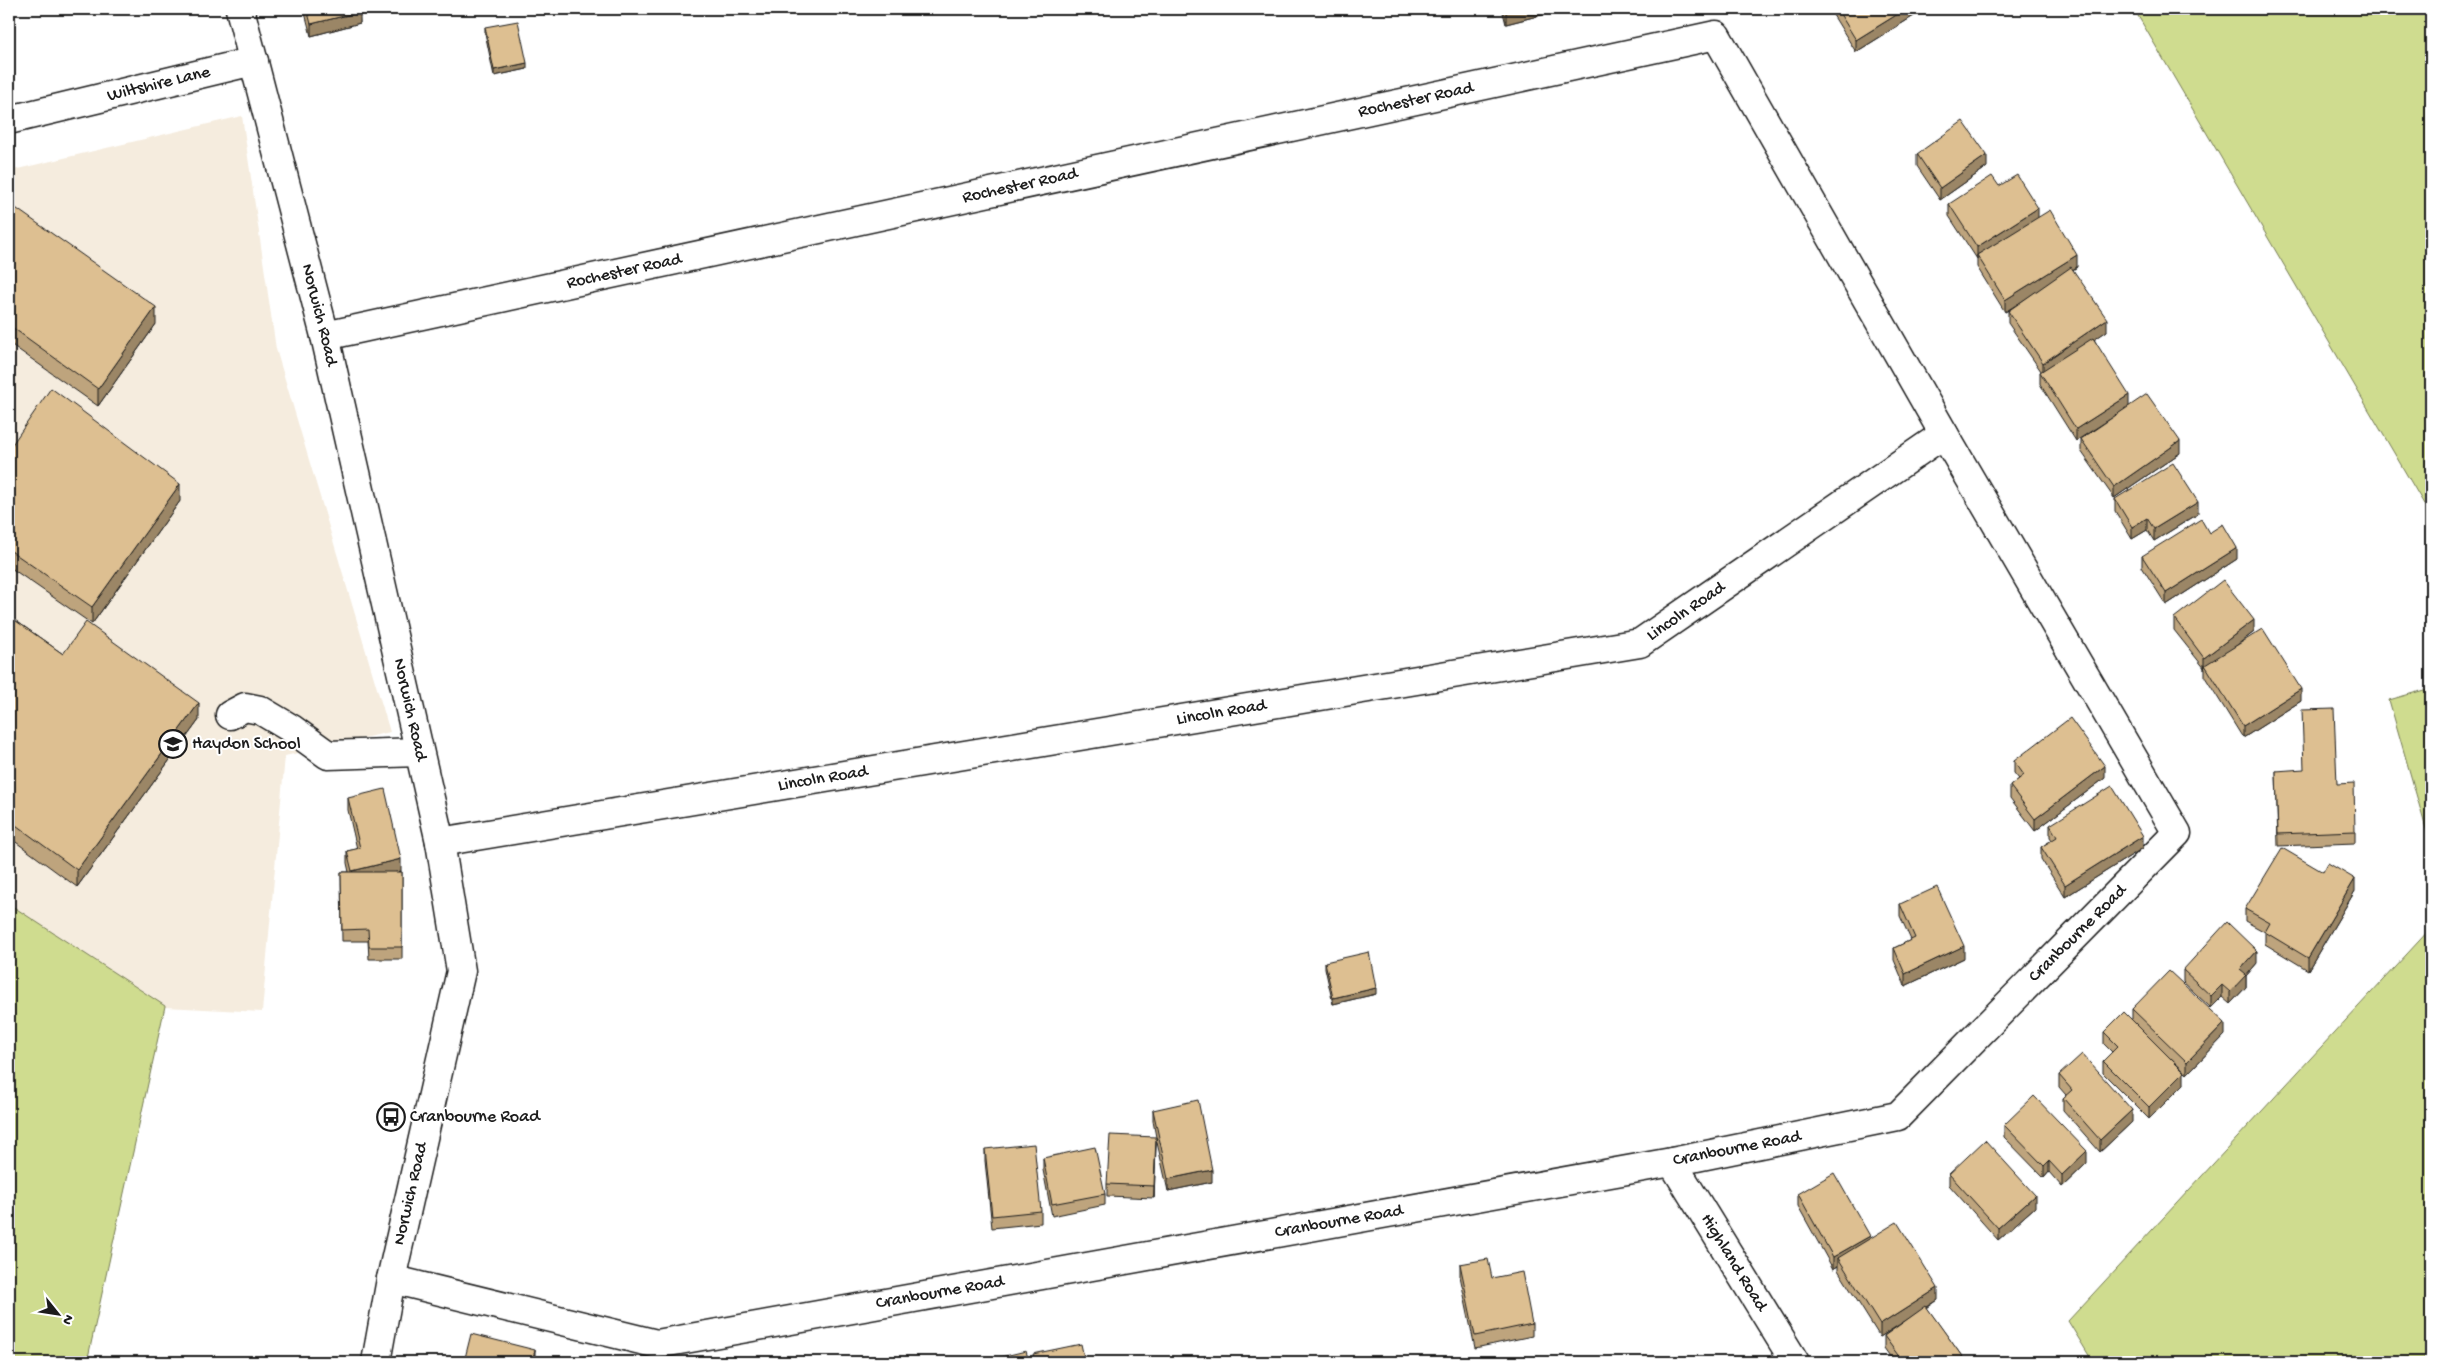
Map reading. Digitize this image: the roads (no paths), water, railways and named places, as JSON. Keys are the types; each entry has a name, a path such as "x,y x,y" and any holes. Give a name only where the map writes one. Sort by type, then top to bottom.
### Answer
{"street":[{"path":"240,9 254,61"},
{"name":"Rochester Road","path":"325,336 1716,35 1944,434"},
{"name":"Wiltshire Lane","path":"9,120 254,61"},
{"name":"Norwich Road","path":"254,61 325,336 440,842 461,971 391,1279 376,1362"},
{"name":"Cranbourne Road","path":"391,1279 657,1344 1672,1162 1898,1116 2178,833 1944,434"},
{"name":"Lincoln Road","path":"440,842 1640,643 1944,434"},
{"path":"230,715 245,707 260,710 292,729 328,755 419,752"},
{"name":"Highland Road","path":"1672,1162 1795,1362"}],"place":[{"name":"Haydon School","path":"173,744"},
{"name":"Cranbourne Road","path":"391,1117"}]}
